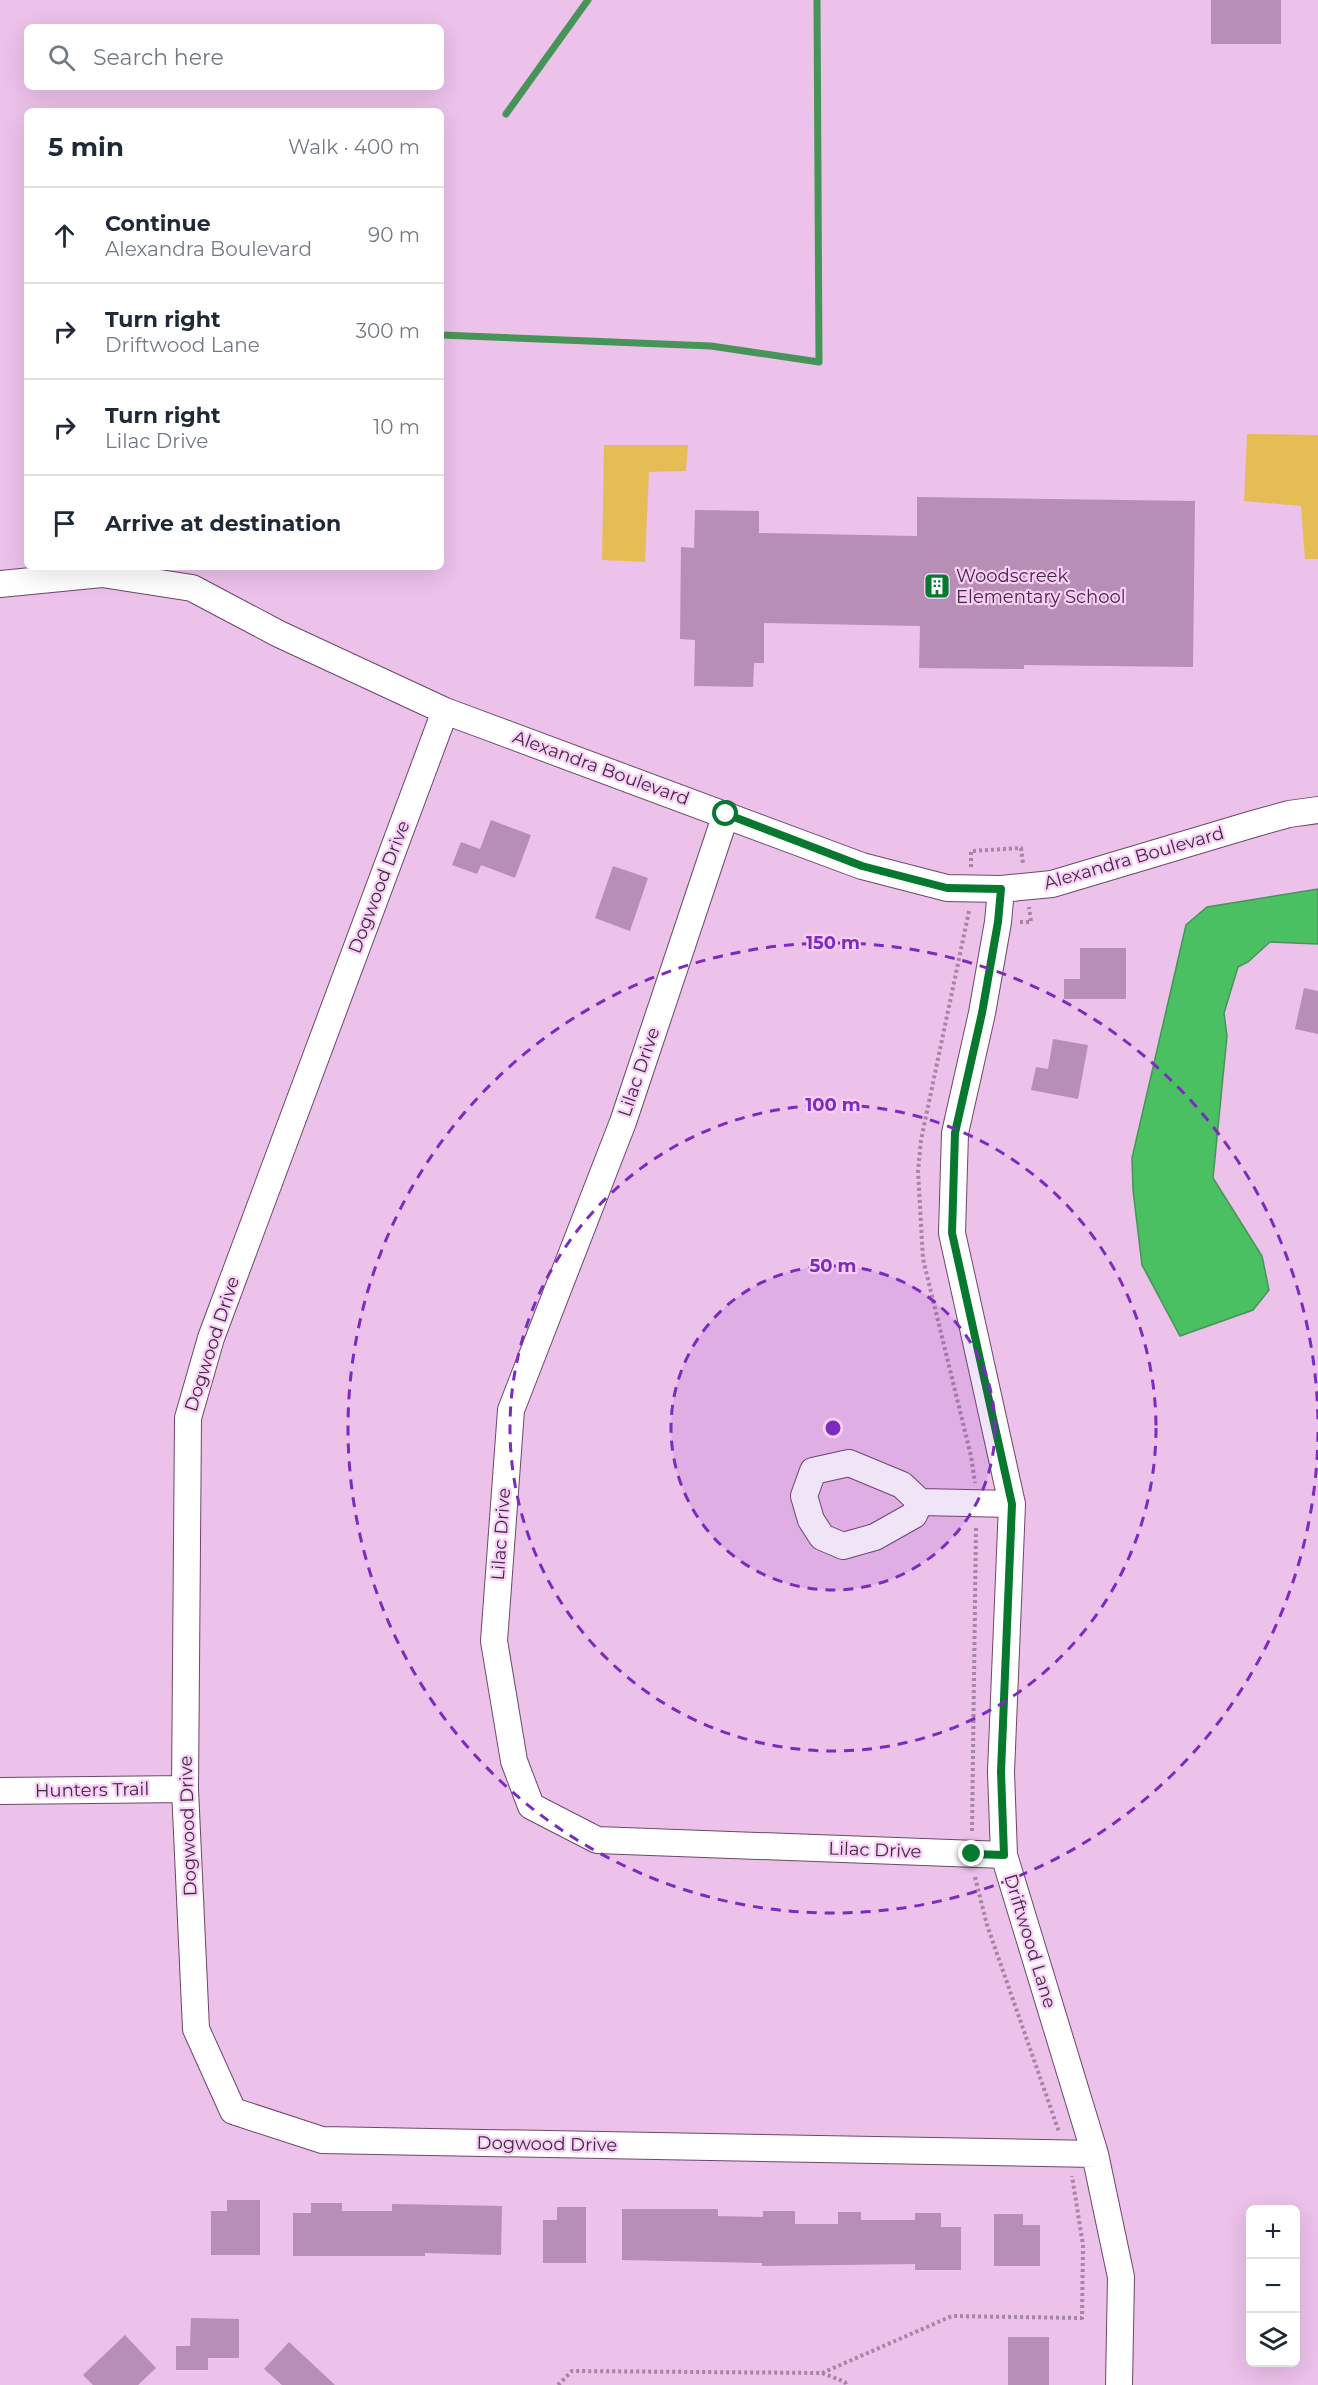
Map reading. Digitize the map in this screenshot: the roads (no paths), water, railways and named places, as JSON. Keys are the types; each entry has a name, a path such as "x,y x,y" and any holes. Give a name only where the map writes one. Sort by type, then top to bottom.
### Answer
{"street":[{"name":"Alexandra Boulevard","path":"0,584 102,574 192,588 279,634 445,711 862,866 947,888 1001,889 1052,884 1288,814 1318,810"},
{"name":"Dogwood Drive","path":"445,711 210,1338 188,1418 185,1789 196,2029 233,2111 322,2140 1095,2154"},
{"name":"Lilac Drive","path":"726,814 623,1122 511,1410 494,1641 514,1761 531,1806 597,1840 1004,1855"},
{"name":"Driftwood Lane","path":"1001,889 998,922 982,1013 955,1133 952,1233 1012,1504 1001,1772 1004,1855 1095,2154 1121,2277 1119,2385"},
{"path":"920,1502 1012,1504"},
{"name":"Hunters Trail","path":"0,1791 185,1789"}],"waterway":[{"path":"506,114 588,0"},
{"path":"444,335 711,346 819,362 817,0"}],"place":[{"name":"Woodscreek Elementary School","path":"937,586"}]}
